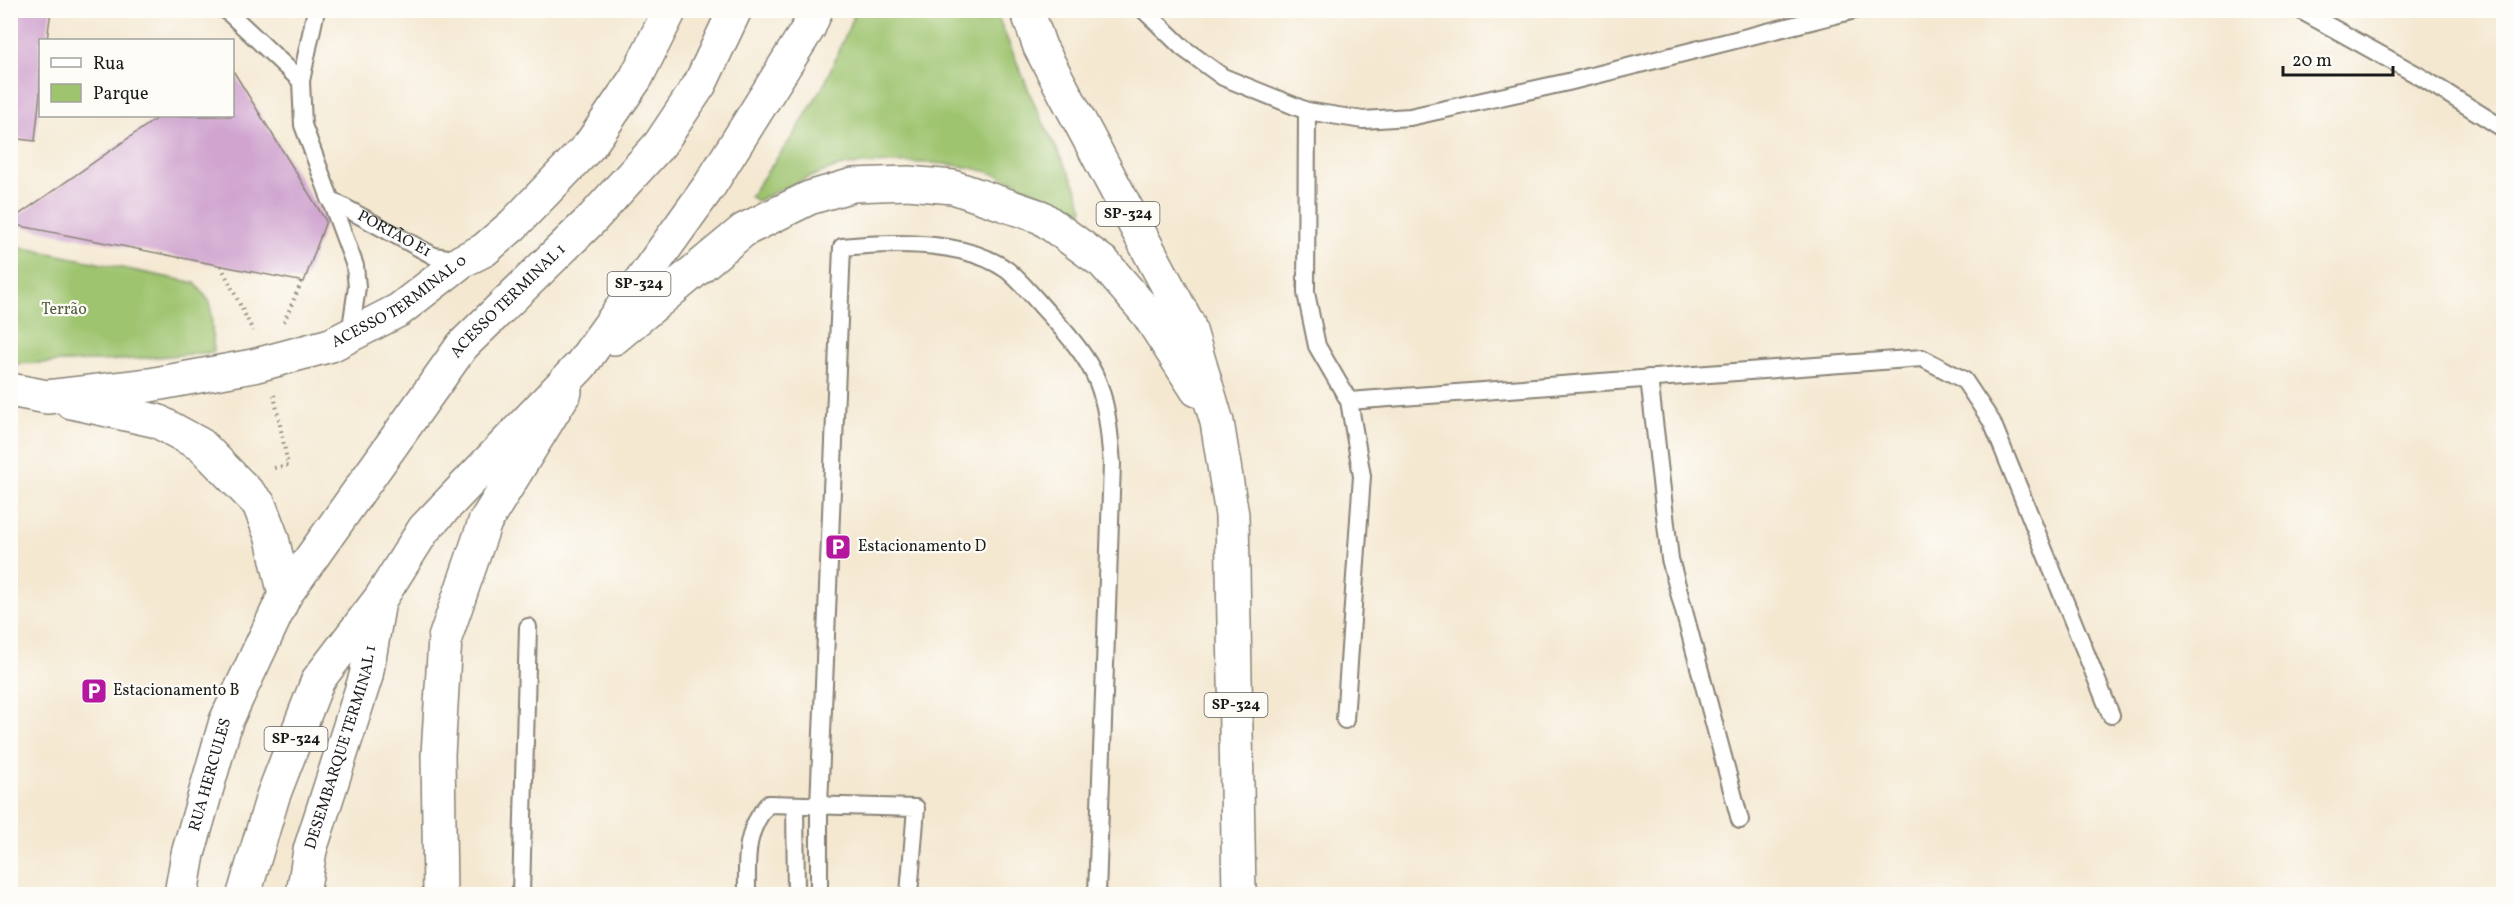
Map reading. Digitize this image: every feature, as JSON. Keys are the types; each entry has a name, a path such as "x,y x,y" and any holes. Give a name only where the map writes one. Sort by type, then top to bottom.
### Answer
{"main road":[{"name":"ACESSO TERMINAL 0","path":"10,390 47,397 150,385 267,361 331,345 399,310 462,261 484,250 513,225 590,145 636,78 670,10"},
{"name":"ACESSO TERMINAL 1","path":"285,595 462,346 592,219 660,144 700,84 735,10"},
{"name":"SP-324","path":"244,894 273,796 318,680 380,599 424,529 581,365 710,185 809,27 816,10"},
{"name":"SP-324","path":"1027,10 1040,47 1188,324 1217,422 1232,515 1235,888"},
{"path":"440,894 438,755 445,638 485,522 581,365 744,230 809,198 853,185 908,183 954,187 1041,217 1104,263 1148,314 1217,422"},
{"path":"47,397 157,421 201,445 259,504 272,538 285,595"},
{"name":"RUA HERCULES","path":"181,894 188,854 226,721 285,595"},
{"name":"DESEMBARQUE TERMINAL 1","path":"303,894 310,850 366,676 380,599"}],"lane":[{"path":"226,10 302,81"},
{"path":"316,10 302,81 303,125 355,266 357,287 350,335"},
{"path":"1144,10 1183,48 1223,77 1307,111 1363,120 1410,117 1568,82 1855,10"},
{"path":"2300,10 2421,77 2504,129"},
{"path":"1307,111 1306,293 1317,346 1349,401 1362,476 1345,720"},
{"name":"PORTÃO E1","path":"330,198 434,256 462,261"},
{"path":"819,894 819,806 842,247 888,243 919,244 982,257 1006,270 1080,348 1097,376 1108,416 1112,464 1097,894"},
{"path":"1349,401 1922,358 1964,380 1992,422 2111,715"},
{"path":"1649,378 1670,559 1740,820"},
{"path":"521,894 528,627"},
{"path":"747,894 747,864 754,820 768,804 916,808 909,894"},
{"path":"795,805 796,894"}],"path":[{"path":"221,266 267,361 288,465 232,476"}],"green space":[{"path":"995,10 1036,108 1076,187 1083,209 1080,214 1074,215 1007,178 986,171 942,164 888,163 844,166 806,178 757,201 750,196 795,133 825,83 856,11"},
{"name":"Terrão","path":"10,245 195,283 210,302 214,352 122,360 11,364"}],"building":[{"path":"10,10 51,10 47,39 39,39 39,103 35,141 10,138"},
{"path":"234,72 326,221 304,282 10,224 10,221 159,117 234,117"}],"place":[{"name":"Estacionamento D","path":"838,547"},
{"name":"Estacionamento B","path":"94,691"}]}
